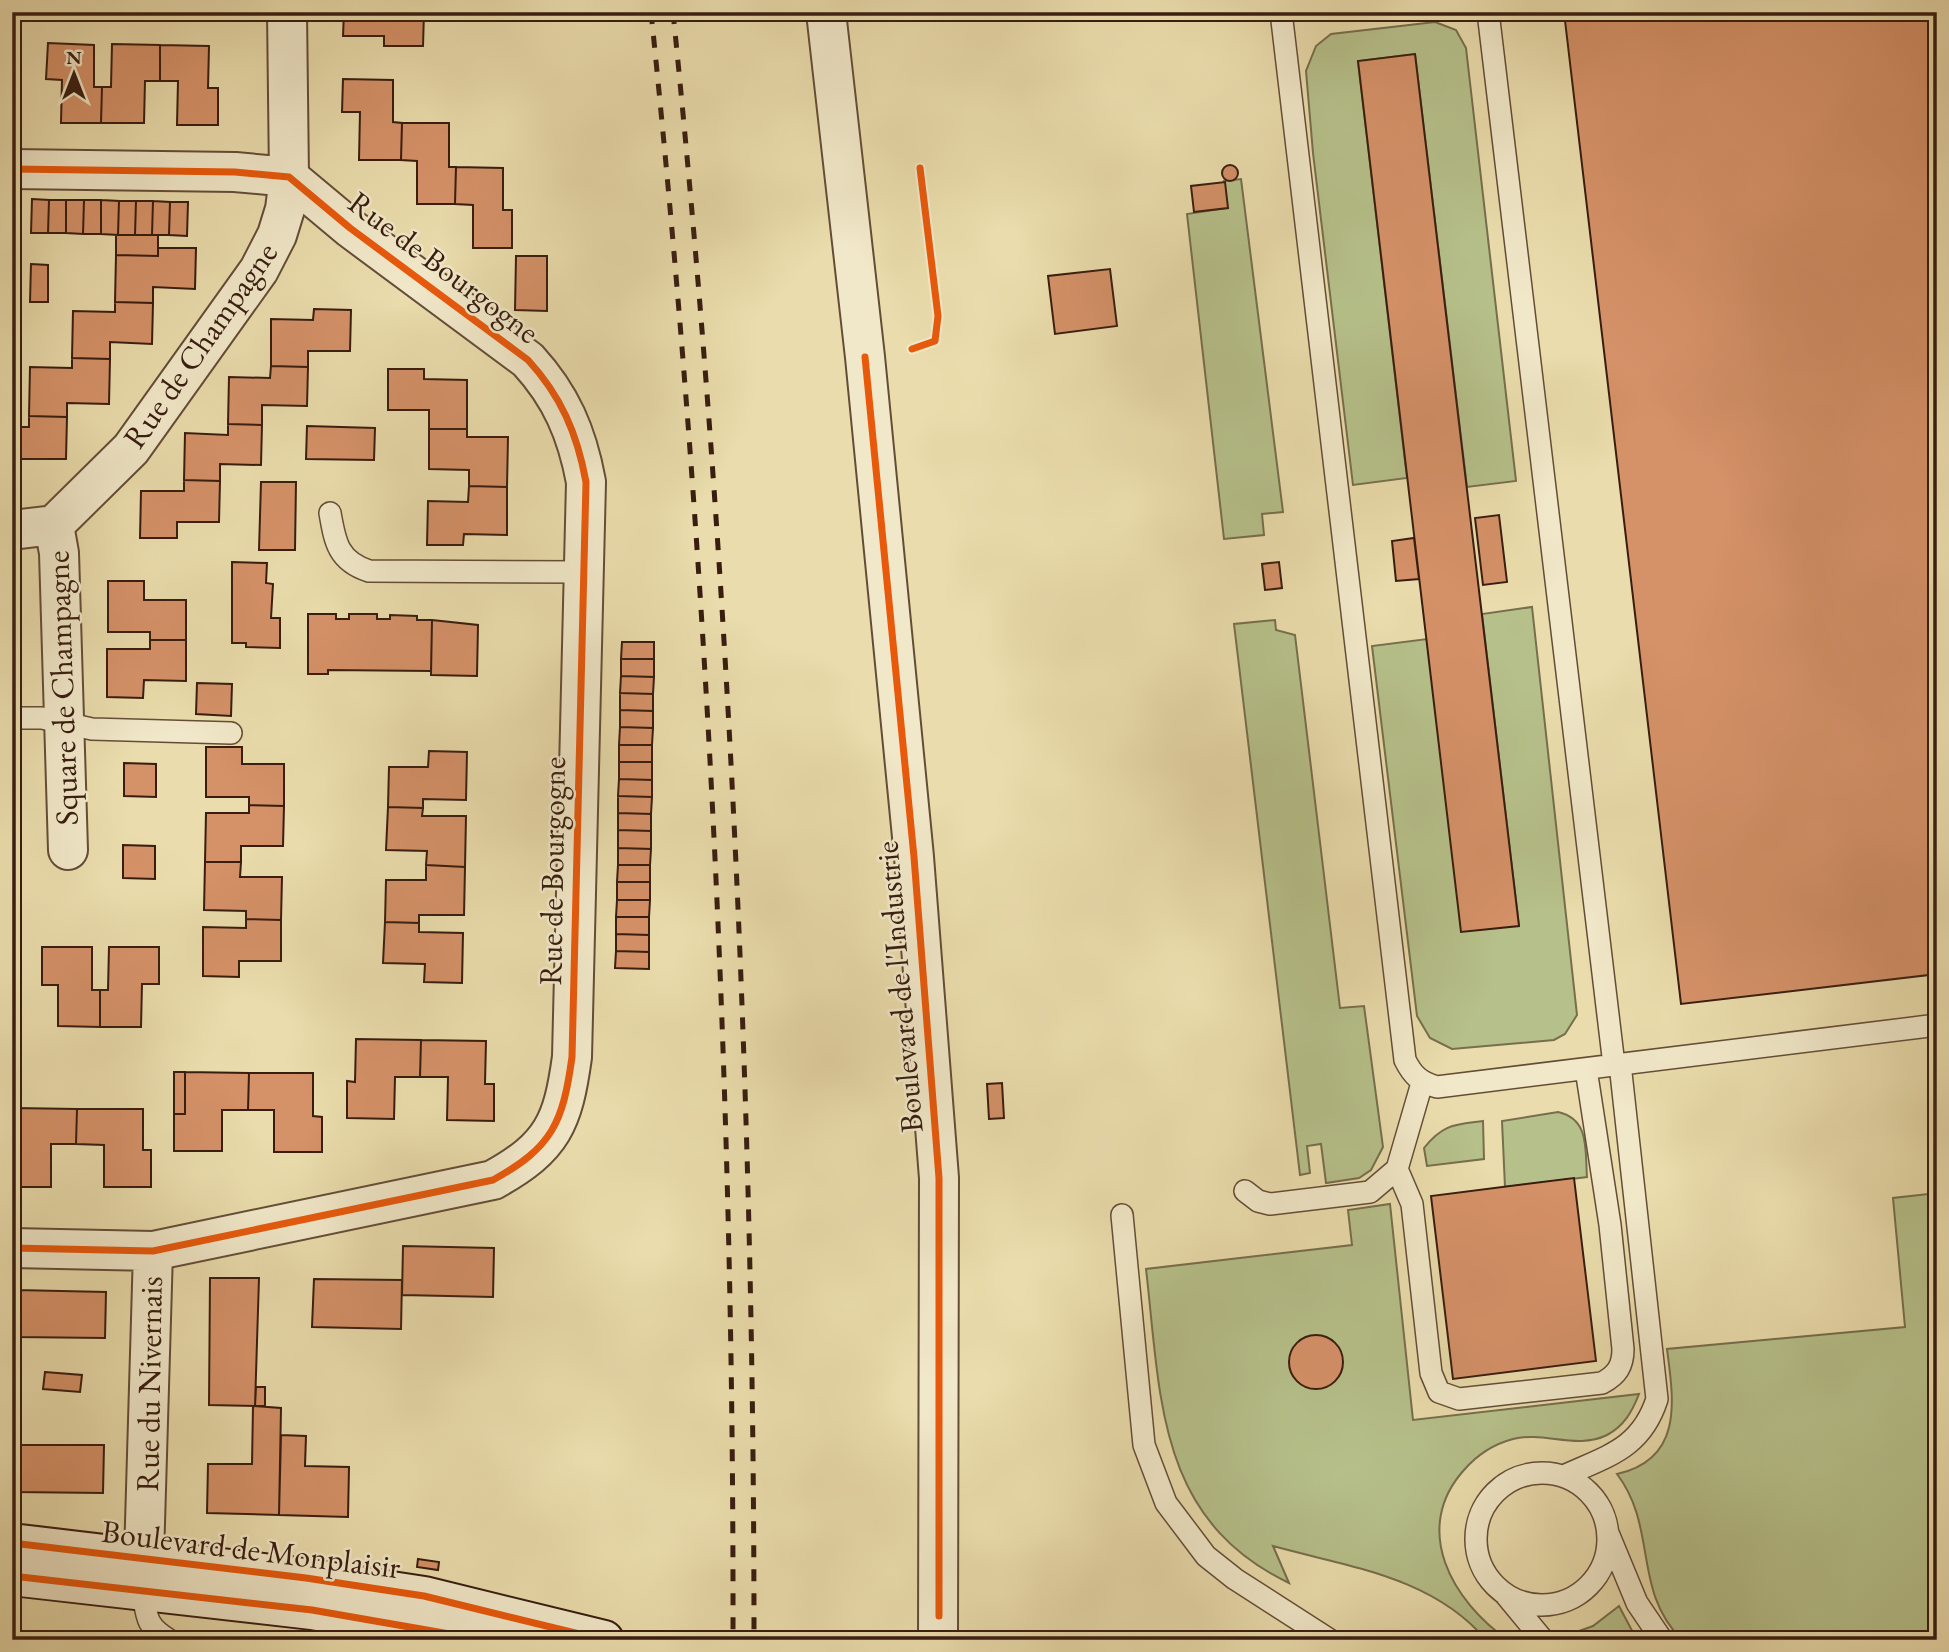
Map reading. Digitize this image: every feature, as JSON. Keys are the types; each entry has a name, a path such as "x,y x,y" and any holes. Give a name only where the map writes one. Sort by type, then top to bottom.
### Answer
{"street":[{"name":"Rue de Champagne","path":"54,526 131,449 258,270 277,235 285,209 289,177 287,12"},
{"name":"Boulevard de l'Industrie","path":"826,12 865,357 913,843 939,1178 939,1640"},
{"path":"12,169 235,172 289,177"},
{"name":"Rue de Bourgogne","path":"12,1248 153,1251 493,1180 520,1165 549,1138 565,1105 572,1057 586,482 580,449 569,418 544,377 528,360 350,228 289,177"},
{"path":"12,530 54,526"},
{"name":"Square de Champagne","path":"54,526 59,553 68,850"},
{"name":"Rue du Nivernais","path":"143,1576 153,1251"},
{"name":"Boulevard de Monplaisir","path":"12,1543 143,1576 312,1610 484,1640"},
{"name":"Boulevard de Monplaisir","path":"12,1576 306,1578 424,1596 604,1640"},
{"name":"Boulevard de Monplaisir","path":"312,1610 363,1640"}],"lane":[{"path":"1488,12 1657,1399 1651,1415 1634,1440 1564,1476"},
{"path":"1283,13 1405,1060 1412,1074 1422,1083 1437,1087 1937,1026"},
{"path":"330,513 338,551 357,567 369,570 583,572"},
{"path":"12,718 42,718 92,729 231,733"},
{"path":"1397,1169 1412,1204 1431,1373 1439,1392 1459,1399 1602,1383 1612,1378 1623,1360 1611,1225 1586,1069"},
{"path":"1245,1191 1258,1201 1270,1205 1370,1192 1397,1169 1422,1083"},
{"path":"1122,1215 1144,1445 1166,1503 1206,1556 1235,1579 1329,1640"},
{"path":"1543,1640 1485,1571 1477,1551 1476,1529 1487,1502 1508,1482 1521,1476 1550,1473 1577,1483 1593,1497 1604,1516 1607,1530 1637,1603 1662,1640"},
{"path":"1504,1593 1536,1604 1569,1599 1595,1578 1603,1563 1607,1530"},
{"path":"143,1576 147,1619 153,1631 169,1640"}],"green space":[{"path":"1435,22 1456,30 1466,48 1516,481 1467,487 1415,54 1358,61 1407,478 1353,485 1313,153 1306,71 1316,46 1331,34"},
{"path":"1241,179 1283,512 1262,514 1264,535 1224,539 1187,214 1227,208 1224,181"},
{"path":"1532,607 1577,1015 1565,1034 1554,1040 1452,1049 1430,1038 1417,1016 1372,646 1427,639 1519,926 1482,614"},
{"path":"1275,620 1276,630 1295,635 1340,1008 1364,1006 1383,1147 1371,1170 1359,1178 1326,1183 1321,1144 1307,1146 1310,1173 1300,1175 1234,624"},
{"path":"1558,1112 1576,1121 1581,1129 1587,1177 1505,1187 1502,1121"},
{"path":"1483,1121 1484,1159 1427,1166 1424,1148 1437,1134 1457,1125"},
{"path":"1937,1193 1937,1640 1682,1640 1667,1621 1657,1601 1637,1516 1630,1495 1617,1474 1654,1456 1664,1442 1672,1408 1667,1349 1905,1327 1893,1198"},
{"path":"1390,1204 1413,1420 1639,1394 1627,1418 1607,1435 1584,1441 1525,1437 1506,1441 1474,1460 1448,1493 1441,1516 1440,1539 1445,1562 1455,1585 1470,1605 1508,1640 1486,1640 1465,1619 1441,1602 1388,1577 1273,1546 1289,1583 1245,1556 1213,1525 1189,1489 1173,1450 1156,1363 1146,1269 1352,1245 1348,1210"},
{"path":"1619,1606 1637,1640 1568,1640 1565,1636 1593,1626"}],"building":[{"path":"137,12 173,12 173,16 137,15"},
{"path":"344,12 424,12 423,46 384,46 384,36 343,36"},
{"path":"1564,12 1937,12 1937,974 1681,1004"},
{"path":"48,43 94,45 94,87 102,87 101,123 61,123 62,80 46,79"},
{"path":"112,44 160,45 160,81 145,81 144,123 101,123 102,87 111,87"},
{"path":"160,45 209,46 208,88 218,88 218,125 177,125 178,81 160,81"},
{"path":"1415,54 1519,926 1461,932 1358,61"},
{"path":"343,79 393,80 393,122 402,123 401,160 359,160 360,112 342,112"},
{"path":"402,123 449,123 449,167 456,167 455,204 417,204 417,161 401,160"},
{"path":"1230,165 1236,167 1236,179 1230,181 1224,179 1222,173 1224,167"},
{"path":"456,167 503,168 503,210 512,210 512,248 473,248 473,205 455,204"},
{"path":"1225,182 1228,208 1194,212 1191,186"},
{"path":"32,199 49,200 48,233 31,233"},
{"path":"49,200 66,200 66,233 48,233"},
{"path":"66,200 84,200 83,234 66,233"},
{"path":"84,200 101,200 101,234 83,234"},
{"path":"101,200 119,201 118,235 101,234"},
{"path":"119,201 136,201 135,235 118,235"},
{"path":"136,201 153,201 152,235 135,235"},
{"path":"153,201 170,202 169,235 152,235"},
{"path":"170,202 188,202 187,236 169,235"},
{"path":"116,235 158,235 158,256 116,255"},
{"path":"158,248 196,248 195,289 153,287 153,303 115,302 116,255 158,256"},
{"path":"516,256 547,256 547,311 515,310"},
{"path":"12,261 19,261 19,297 12,297"},
{"path":"31,264 48,265 48,302 30,302"},
{"path":"1110,269 1117,326 1055,334 1048,276"},
{"path":"115,302 153,303 152,344 110,342 110,359 72,358 73,311 115,312"},
{"path":"314,309 351,310 350,351 308,351 308,367 271,366 271,319 313,320"},
{"path":"72,358 110,359 109,404 67,403 67,417 29,416 30,367 72,368"},
{"path":"271,366 308,367 307,406 262,405 262,425 228,424 229,377 270,378"},
{"path":"388,369 424,369 424,379 467,380 467,429 429,429 429,410 388,410"},
{"path":"29,416 67,417 66,459 20,459 20,477 12,477 12,427 29,427"},
{"path":"228,424 262,425 261,465 220,464 220,481 184,480 185,433 228,435"},
{"path":"307,426 375,428 374,460 306,459"},
{"path":"429,429 467,429 467,437 508,437 507,487 469,486 469,470 429,469"},
{"path":"184,480 220,481 219,522 177,522 177,538 140,538 141,491 184,491"},
{"path":"261,482 296,482 295,550 259,550"},
{"path":"469,486 507,487 507,535 464,534 463,545 427,545 428,501 468,502"},
{"path":"1499,515 1507,582 1483,585 1475,518"},
{"path":"1414,538 1419,579 1396,581 1392,541"},
{"path":"232,562 267,563 266,583 273,584 271,618 280,618 280,648 246,647 246,643 232,643"},
{"path":"1279,562 1282,588 1265,590 1262,564"},
{"path":"108,581 144,581 144,600 186,600 186,640 150,640 150,632 108,632"},
{"path":"308,614 336,614 336,619 349,619 349,614 377,614 377,619 390,619 390,615 417,616 417,620 432,620 431,671 328,670 328,674 308,674"},
{"path":"432,620 478,625 477,676 431,675"},
{"path":"150,640 186,640 186,681 144,680 143,698 107,697 107,649 150,649"},
{"path":"622,642 654,642 654,659 621,659"},
{"path":"621,659 654,659 654,677 621,676"},
{"path":"621,676 654,677 653,694 620,693"},
{"path":"197,683 232,684 231,716 196,714"},
{"path":"620,693 653,694 653,711 620,710"},
{"path":"620,710 653,711 653,728 620,727"},
{"path":"620,727 653,728 652,745 619,745"},
{"path":"619,745 652,745 652,762 619,762"},
{"path":"206,747 242,747 242,764 284,764 284,806 249,805 249,797 206,797"},
{"path":"429,751 467,752 466,800 423,799 423,808 388,807 389,767 428,767"},
{"path":"619,762 652,762 652,780 619,779"},
{"path":"124,763 156,764 156,797 124,796"},
{"path":"619,779 652,780 652,797 618,796"},
{"path":"618,796 652,797 651,814 618,813"},
{"path":"249,805 284,806 283,846 241,846 241,862 205,862 206,813 249,813"},
{"path":"388,807 423,808 422,816 466,816 465,867 426,865 427,851 386,850"},
{"path":"618,813 651,814 651,831 618,830"},
{"path":"618,830 651,831 651,849 618,848"},
{"path":"123,845 155,846 155,879 123,878"},
{"path":"618,848 651,849 650,865 618,865"},
{"path":"205,862 241,862 240,877 282,877 281,920 246,919 246,911 204,910"},
{"path":"426,865 465,867 464,915 419,915 419,923 385,922 386,880 426,880"},
{"path":"618,865 650,865 650,882 617,882"},
{"path":"617,882 650,882 650,900 617,900"},
{"path":"617,900 650,900 649,917 616,917"},
{"path":"616,917 649,917 649,935 616,934"},
{"path":"246,919 281,920 281,961 239,961 239,977 203,976 203,927 246,928"},
{"path":"385,922 419,923 419,932 463,933 462,983 424,982 425,964 383,963"},
{"path":"616,934 649,935 649,952 616,951"},
{"path":"42,947 92,947 92,990 100,990 100,1027 58,1026 58,985 42,985"},
{"path":"109,947 159,947 159,984 142,984 141,1027 100,1027 100,990 108,990"},
{"path":"616,951 649,952 649,969 615,968"},
{"path":"356,1039 421,1040 420,1077 395,1077 394,1119 347,1118 347,1081 355,1082"},
{"path":"421,1040 486,1041 485,1084 494,1084 494,1121 447,1120 448,1077 420,1077"},
{"path":"174,1072 185,1072 185,1114 174,1114"},
{"path":"185,1072 249,1073 248,1110 222,1110 222,1151 174,1151 174,1114 185,1114"},
{"path":"249,1073 313,1073 313,1116 322,1117 322,1152 274,1152 274,1110 248,1110"},
{"path":"1002,1083 1004,1118 989,1119 987,1084"},
{"path":"13,1108 77,1109 76,1144 51,1144 51,1187 12,1187"},
{"path":"77,1109 143,1109 143,1150 151,1150 151,1187 104,1187 104,1145 76,1144"},
{"path":"1574,1178 1596,1361 1453,1379 1431,1196"},
{"path":"403,1246 494,1248 493,1297 402,1295"},
{"path":"12,1275 17,1275 16,1325 12,1325"},
{"path":"210,1278 259,1278 255,1406 209,1405"},
{"path":"314,1279 402,1280 401,1329 312,1327"},
{"path":"16,1290 106,1292 105,1338 15,1337"},
{"path":"1316,1335 1335,1343 1343,1362 1335,1381 1316,1389 1297,1381 1289,1362 1297,1343"},
{"path":"45,1372 82,1375 80,1392 43,1389"},
{"path":"256,1387 265,1387 265,1406 255,1406"},
{"path":"253,1406 281,1408 279,1515 207,1513 208,1464 252,1464"},
{"path":"14,1431 14,1477 12,1477"},
{"path":"281,1435 306,1436 305,1466 349,1467 348,1517 279,1515"},
{"path":"14,1445 104,1445 103,1493 14,1492"},
{"path":"418,1559 439,1562 438,1570 417,1567"}],"railway":[{"path":"651,12 688,418 713,825 728,1233 733,1640"},
{"path":"673,12 709,418 734,825 749,1232 754,1640"}],"cycle path":[{"path":"912,349 935,341 938,316 920,168"},
{"path":"12,169 235,172 289,177 350,228 528,360 550,387 566,416 578,447 586,482 572,1057 564,1099 552,1131 529,1156 493,1180 153,1251 12,1248"},
{"path":"865,357 914,857 939,1178 939,1616"},
{"path":"12,1543 306,1578 424,1596 604,1640"},
{"path":"12,1576 312,1610 484,1640"}]}
